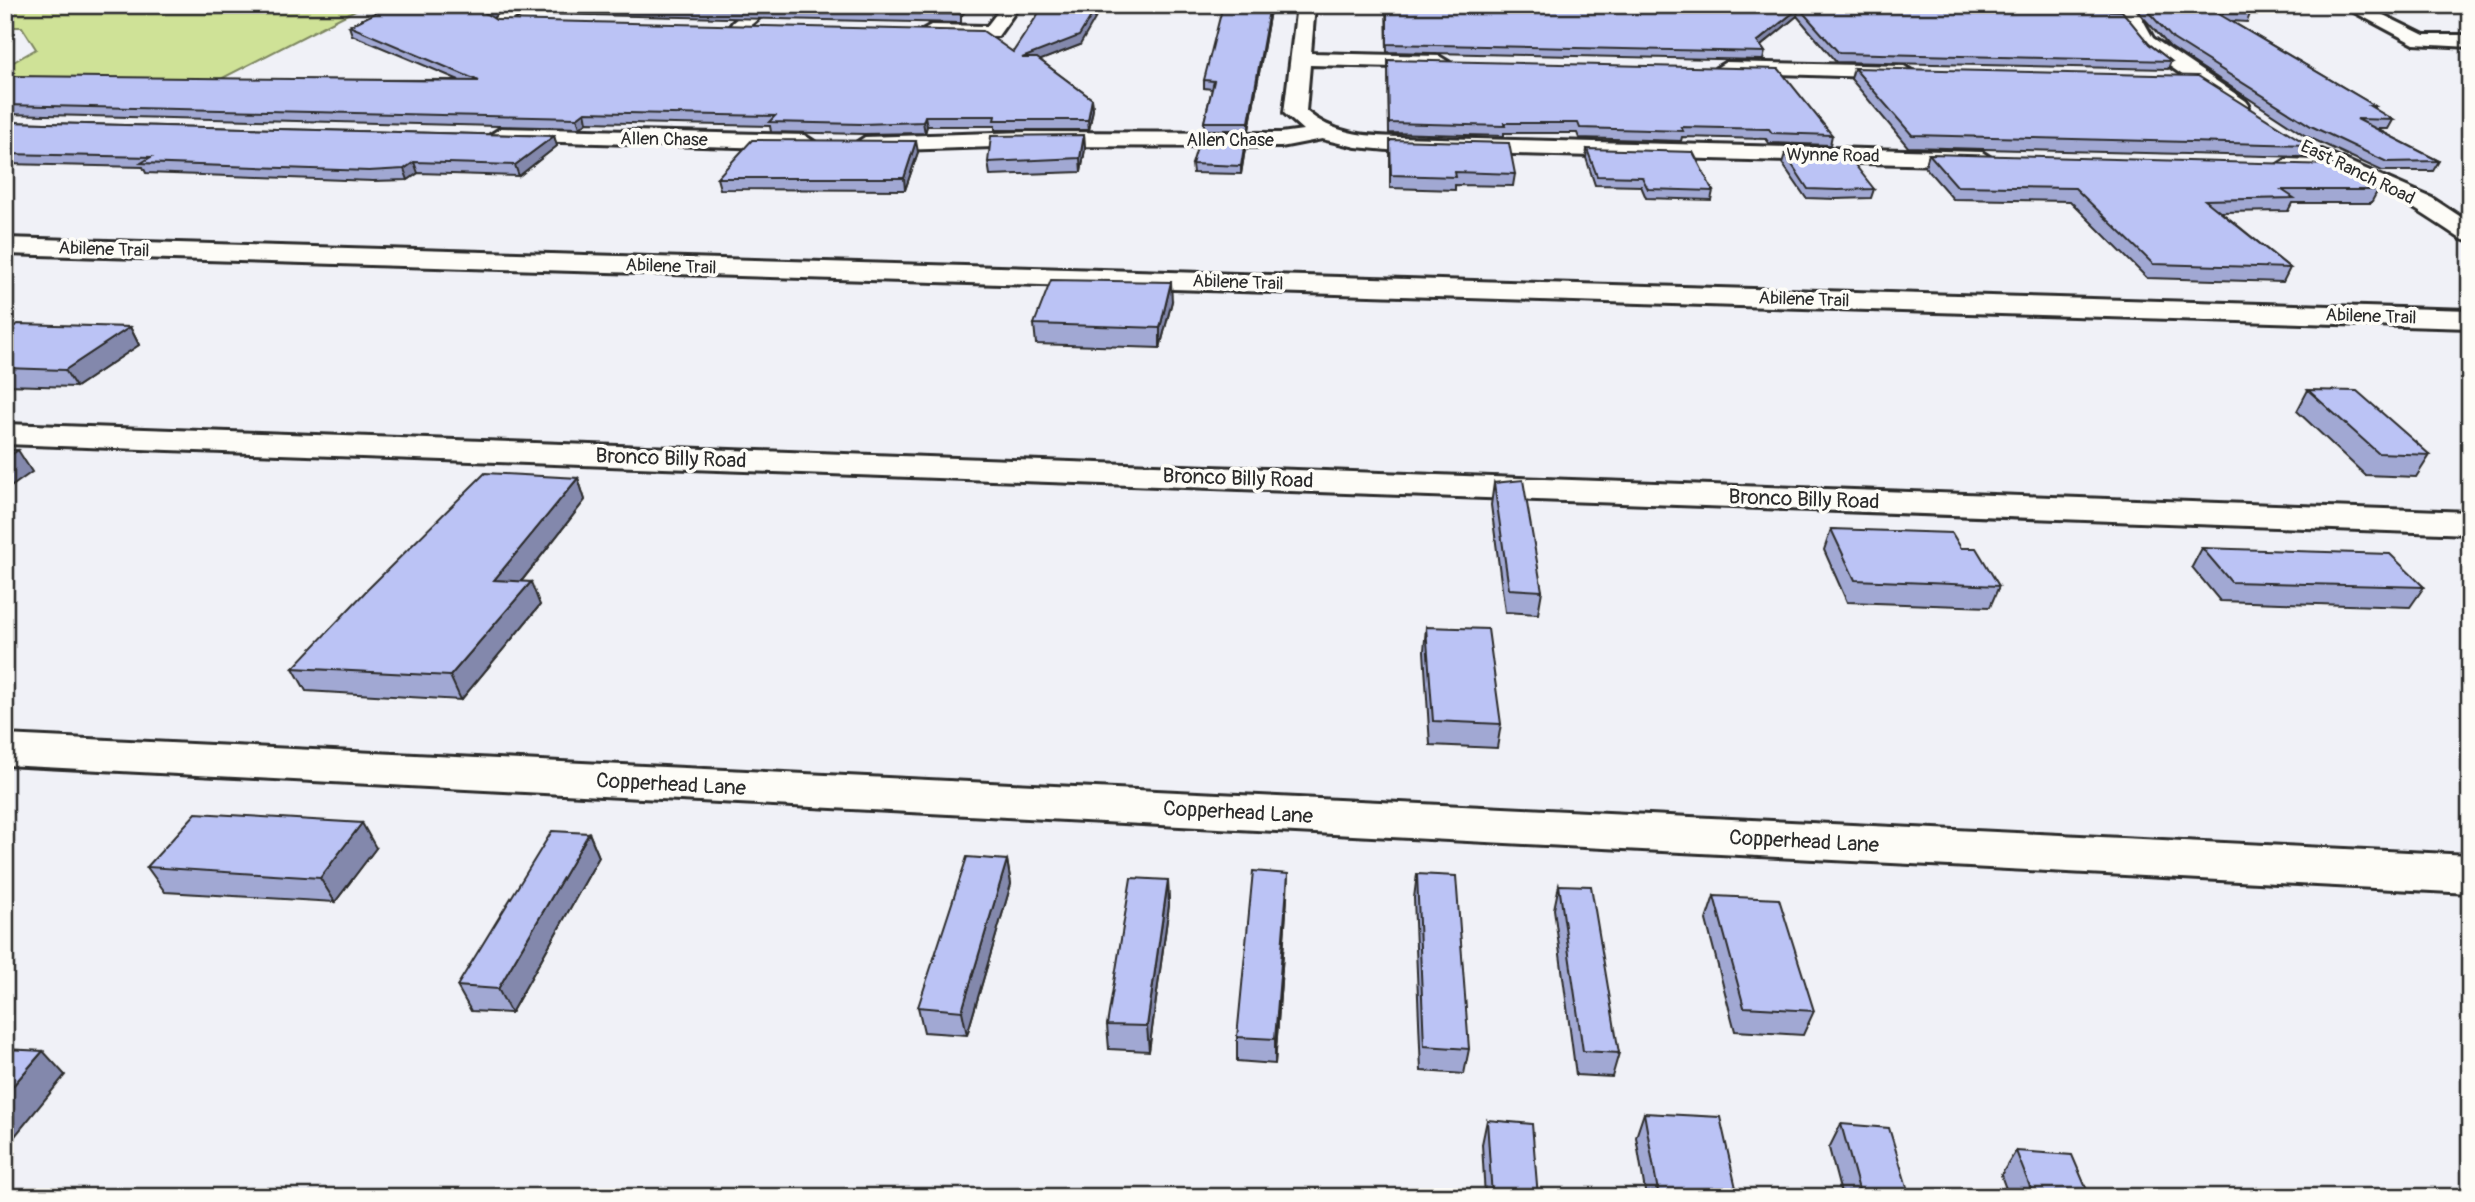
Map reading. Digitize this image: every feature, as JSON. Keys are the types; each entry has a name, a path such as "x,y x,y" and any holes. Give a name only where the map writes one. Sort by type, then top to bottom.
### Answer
{"street":[{"path":"526,5 499,21 539,22"},
{"path":"766,5 733,26 766,27"},
{"path":"912,30 992,32 1012,5"},
{"path":"1306,5 1296,113 1321,133"},
{"path":"2349,5 2421,40 2470,41"},
{"path":"2113,9 2133,17 2146,41 2253,114"},
{"path":"1301,59 1453,62"},
{"path":"1701,68 1922,72"},
{"path":"2157,77 2198,78"},
{"name":"Allen Chase","path":"850,144 1107,138 1281,140 1321,133"},
{"name":"Wynne Road","path":"1321,133 1360,142 1398,144 1997,159"},
{"name":"Allen Chase","path":"476,134 822,143"},
{"name":"East Ranch Road","path":"2297,143 2423,203 2470,234"},
{"path":"2262,166 2346,168"},
{"name":"Abilene Trail","path":"5,246 2470,319"},
{"name":"Bronco Billy Road","path":"5,433 2470,523"},
{"name":"Copperhead Lane","path":"5,750 2470,874"}],"green space":[{"path":"5,5 365,5 211,84 5,79 5,67 36,49 22,27 5,27"}],"building":[{"path":"391,5 496,5 485,13 496,20 983,31 1013,52 1044,5 1098,5 1079,36 1022,58 1037,58 1092,99 1088,120 994,120 995,116 925,116 923,122 862,124 769,122 775,116 585,112 577,118 5,105 5,79 13,76 479,81 349,26"},
{"path":"516,5 962,5 956,11 960,14"},
{"path":"1223,5 1270,5 1249,122 1204,122 1214,81 1204,80"},
{"path":"1387,5 1847,5 2122,11 2149,44 2171,61 1839,53 1799,8 1757,42 1765,52 1387,44"},
{"path":"2142,5 2235,5 2250,14 2217,13 2375,106 2370,106 2393,120 2357,119 2439,161 2387,162 2311,126 2173,39"},
{"path":"1388,60 1779,69 1832,135 1772,133 1769,129 1681,127 1683,131 1580,128 1578,123 1504,123 1505,126 1389,123"},
{"path":"1854,68 2198,76 2308,145 1912,135"},
{"path":"5,122 554,136 515,165 414,162 404,169 369,171 141,163 151,157 5,154"},
{"path":"1084,135 1080,158 988,162 991,136"},
{"path":"752,140 916,141 904,178 717,178"},
{"path":"1390,140 1509,143 1515,174 1455,172 1456,177 1391,175"},
{"path":"1199,141 1245,141 1241,166 1192,164"},
{"path":"1587,149 1693,152 1713,191 1648,189 1642,177 1597,176"},
{"path":"1785,154 1848,156 1874,189 1808,189"},
{"path":"1929,154 2334,165 2378,190 2282,190 2294,198 2205,200 2290,268 2153,264 2075,188 1957,186"},
{"path":"1051,280 1171,282 1160,328 1034,324"},
{"path":"18,324 130,327 65,370 5,368 5,331"},
{"path":"2308,390 2357,391 2430,455 2378,453"},
{"path":"5,450 18,450 5,459"},
{"path":"485,473 578,478 494,580 531,582 450,676 293,668 367,590"},
{"path":"1523,480 1542,591 1509,589 1494,483"},
{"path":"1831,529 1952,533 1961,548 1976,548 1999,586 1855,580"},
{"path":"2202,548 2390,554 2424,587 2231,582"},
{"path":"1426,627 1488,629 1501,724 1433,721"},
{"path":"196,813 362,823 320,878 147,867"},
{"path":"552,831 589,833 498,989 457,986"},
{"path":"967,857 1007,860 962,1011 918,1007"},
{"path":"1253,871 1288,874 1275,1039 1237,1037"},
{"path":"1417,874 1456,876 1469,1049 1424,1046"},
{"path":"1131,878 1168,880 1147,1026 1107,1025"},
{"path":"1559,885 1591,886 1619,1053 1583,1051"},
{"path":"1714,896 1779,899 1814,1011 1744,1007"},
{"path":"5,1049 43,1051 5,1095"},
{"path":"1644,1113 1720,1117 1738,1197 1659,1197"},
{"path":"1487,1120 1532,1124 1538,1197 1492,1197"},
{"path":"1841,1124 1889,1128 1910,1197 1861,1197"},
{"path":"2016,1151 2072,1155 2090,1197 2034,1197"},
{"path":"2412,1192 2458,1194 2460,1197 2416,1197"}]}
